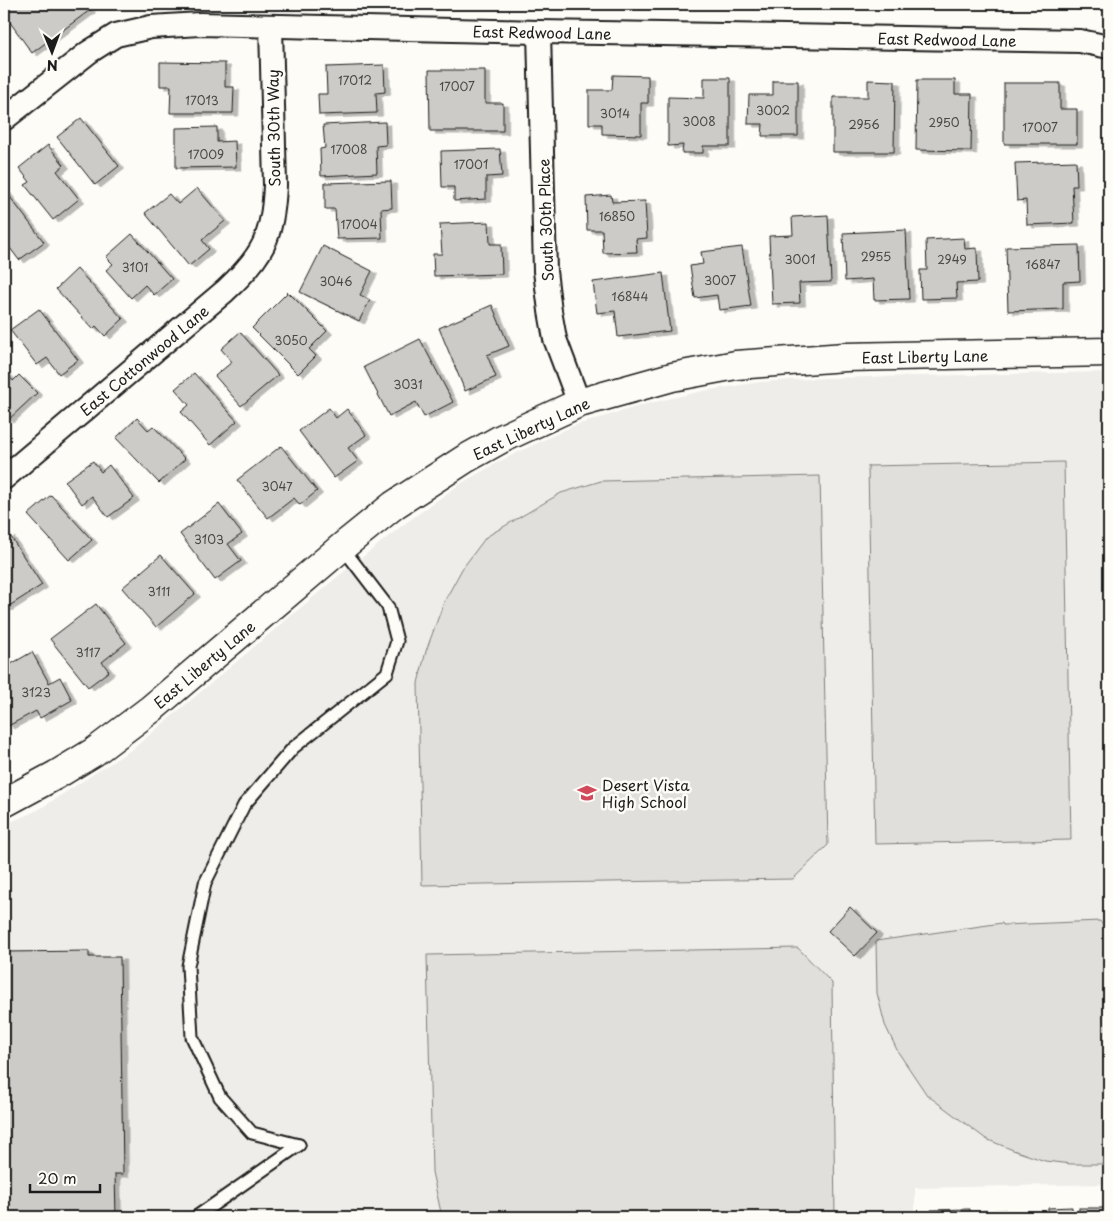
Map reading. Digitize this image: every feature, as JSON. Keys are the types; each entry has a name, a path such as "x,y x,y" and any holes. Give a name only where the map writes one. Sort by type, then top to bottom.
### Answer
{"street":[{"name":"East Redwood Lane","path":"8,107 116,35 151,27 190,24 1080,41 1109,47"},
{"name":"South 30th Way","path":"270,230 274,208 275,185 271,26"},
{"name":"South 30th Place","path":"540,32 545,271 555,338 579,403"},
{"name":"East Cottonwood Lane","path":"4,478 248,270 270,230"},
{"name":"East Liberty Lane","path":"4,803 94,752 145,714 342,546 394,505 465,458 501,438 579,403 672,377 736,365 845,357 1109,352"}],"lane":[{"path":"196,1217 299,1145 252,1133 220,1097 192,1037 188,966 205,883 244,805 293,748 387,674 397,642 388,608 342,546"}],"shaded area":[{"name":"Desert Vista High School","path":"1109,372 1109,1184 915,1188 915,1217 4,1217 4,825 38,810 134,748 336,578 403,525 460,484 500,461 573,426 646,404 703,391 761,382 825,378"},
{"path":"1064,462 1071,840 875,844 868,466"},
{"path":"820,476 828,845 793,879 422,885 418,683 426,651 444,602 462,569 486,537 561,493 601,481"},
{"path":"1100,921 1109,935 1109,1164 1071,1164 1045,1161 986,1139 927,1095 898,1052 885,1025 877,993 876,941 1002,923 1003,925"},
{"path":"798,948 832,983 835,1217 442,1217 432,1172 427,955"}],"building":[{"path":"13,4 86,4 90,10 32,53 4,14 4,11"},
{"path":"160,62 225,63 225,87 234,87 233,113 170,113 171,86 160,86"},
{"path":"384,65 385,92 376,93 377,113 319,115 318,94 327,94 326,67"},
{"path":"429,70 485,70 485,103 503,103 503,131 430,131"},
{"path":"613,75 648,76 648,103 641,103 641,135 602,134 602,124 589,124 589,90 612,90"},
{"path":"704,78 730,78 730,146 703,146 703,153 682,153 683,145 668,146 668,97 704,98"},
{"path":"868,80 895,81 894,152 833,152 833,97 868,97"},
{"path":"917,80 955,80 955,94 972,94 971,151 916,150"},
{"path":"773,81 798,81 798,136 762,136 763,124 748,124 749,95 773,95"},
{"path":"1004,83 1060,83 1060,109 1077,109 1077,144 1004,144"},
{"path":"81,118 119,166 95,185 57,137"},
{"path":"385,122 386,145 376,146 377,173 321,176 320,149 325,148 323,125"},
{"path":"217,127 217,142 235,141 236,167 176,168 176,128"},
{"path":"48,145 64,165 57,171 79,199 53,220 25,185 30,182 19,168"},
{"path":"500,149 502,176 486,177 486,199 454,201 454,187 442,187 441,151"},
{"path":"1076,161 1077,186 1072,186 1074,223 1027,225 1026,200 1017,201 1015,163"},
{"path":"391,181 392,208 381,209 382,238 337,239 335,209 325,209 325,183"},
{"path":"197,188 225,221 202,240 209,249 189,266 145,213 169,194 178,204"},
{"path":"4,189 44,242 19,260 4,240"},
{"path":"611,195 612,202 645,201 647,238 636,239 637,252 603,253 602,230 587,230 586,197"},
{"path":"828,215 831,282 799,283 800,303 772,304 769,236 793,235 792,217"},
{"path":"489,222 490,244 501,244 502,274 434,276 433,254 442,254 440,224"},
{"path":"906,230 909,299 874,300 873,279 845,281 843,233"},
{"path":"132,234 172,279 154,295 145,285 131,298 106,270 113,264 106,257"},
{"path":"964,238 965,249 977,248 978,282 956,283 957,298 921,299 920,270 927,270 926,240"},
{"path":"1079,245 1080,281 1063,282 1063,309 1008,311 1006,247"},
{"path":"323,246 372,271 360,295 370,300 359,321 300,292"},
{"path":"742,247 751,306 719,310 717,295 695,298 690,266 703,264 701,252"},
{"path":"77,269 123,319 105,336 96,326 93,329 56,289"},
{"path":"663,273 670,331 618,337 615,311 597,313 593,282"},
{"path":"288,292 327,331 309,349 316,356 298,374 252,328"},
{"path":"492,305 509,346 487,355 496,377 465,391 439,328"},
{"path":"39,309 78,360 59,374 47,358 37,365 10,330"},
{"path":"240,332 278,375 241,406 215,376 232,362 221,349"},
{"path":"420,339 453,402 424,417 416,402 389,416 364,367"},
{"path":"4,370 13,381 19,375 37,393 8,420 4,416"},
{"path":"194,373 237,421 210,445 181,412 189,405 175,389"},
{"path":"329,408 336,418 347,409 366,435 348,448 358,461 334,478 299,431"},
{"path":"137,418 148,430 153,426 185,459 159,483 116,438"},
{"path":"281,446 317,491 300,505 294,498 268,518 237,480"},
{"path":"93,461 101,472 109,465 134,498 108,517 92,496 82,504 65,481"},
{"path":"51,495 92,540 69,560 28,515"},
{"path":"219,504 242,534 228,544 241,561 215,580 180,534"},
{"path":"9,534 42,585 6,608 4,605 4,537"},
{"path":"161,555 195,594 156,627 122,588"},
{"path":"96,604 126,643 102,662 109,671 88,687 50,639"},
{"path":"32,652 49,683 60,677 72,700 40,718 36,711 8,726 4,719 4,668"},
{"path":"850,907 877,933 855,956 828,931"},
{"path":"89,951 89,957 120,957 123,1174 115,1174 116,1217 4,1217 4,952"},
{"path":"1072,1207 1072,1217 1031,1217 1048,1215 1048,1208"},
{"path":"1079,1208 1109,1208 1109,1217 1079,1217"},
{"path":"970,1209 970,1217 931,1217 931,1210"},
{"path":"1006,1210 1006,1217 982,1217 982,1211"}],"place":[{"name":"Desert Vista High School","path":"587,793"}]}
